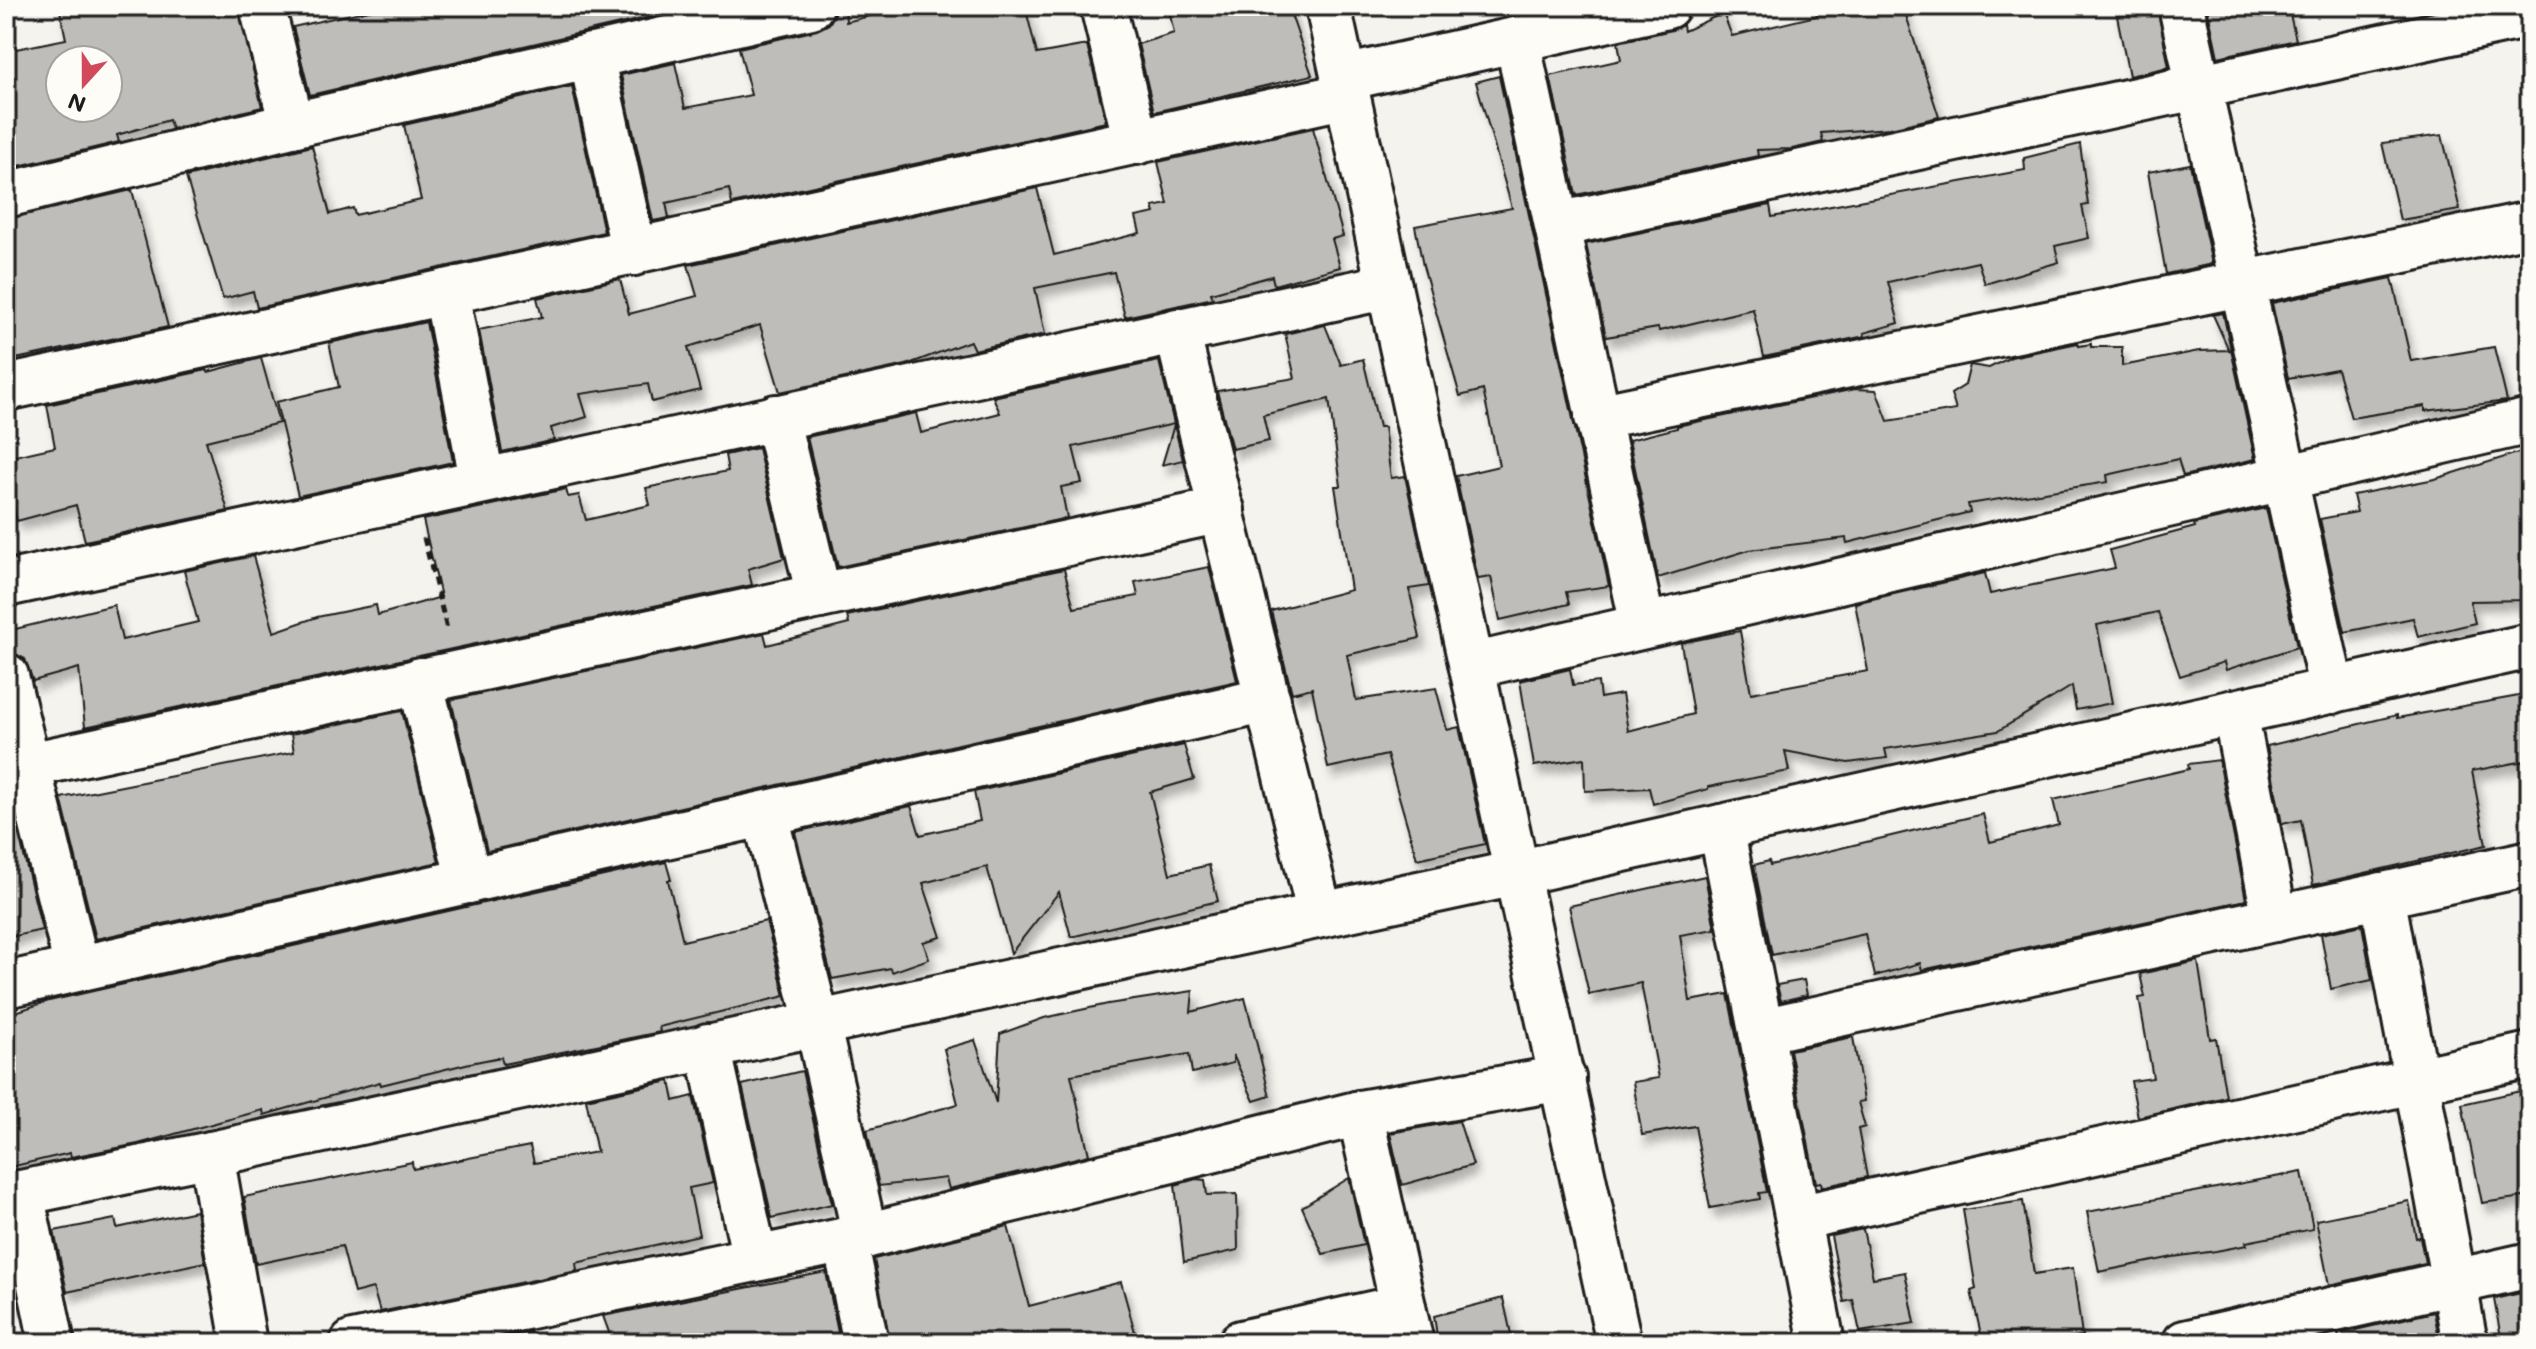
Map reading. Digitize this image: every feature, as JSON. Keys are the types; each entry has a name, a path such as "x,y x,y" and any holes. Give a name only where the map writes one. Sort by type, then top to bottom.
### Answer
{"street":[{"path":"262,6 292,125"},
{"path":"6,195 292,125 811,6"},
{"path":"1103,6 1136,142"},
{"path":"1328,6 1619,1343"},
{"path":"6,388 1136,142 1517,40 1667,6"},
{"path":"2181,6 2332,691"},
{"path":"1557,225 2530,15"},
{"path":"1517,40 1643,626"},
{"path":"591,56 634,253"},
{"path":"1597,417 2530,224"},
{"path":"6,584 1389,286"},
{"path":"446,292 482,479"},
{"path":"1177,331 1320,915"},
{"path":"776,417 819,596"},
{"path":"1472,666 2530,421"},
{"path":"29,765 1222,510"},
{"path":"52,1343 13,1194 1516,873 2530,646"},
{"path":"6,676 77,968"},
{"path":"438,676 469,881"},
{"path":"6,985 1268,700"},
{"path":"2235,712 2275,919"},
{"path":"765,815 817,1022 855,1238 866,1343"},
{"path":"1721,827 1822,1343"},
{"path":"1761,1031 2530,863"},
{"path":"2382,895 2465,1343"},
{"path":"708,1046 755,1259"},
{"path":"1798,1218 2530,1055"},
{"path":"353,1343 855,1238 1360,1113 1563,1078"},
{"path":"1241,1343 1407,1325 1360,1113"},
{"path":"211,1154 244,1343"},
{"path":"2185,1343 2530,1265"}],"path":[{"path":"415,498 438,676"}],"building":[{"path":"59,6 238,6 262,107 172,129 169,120 117,135 119,142 6,169 6,51 66,39"},
{"path":"387,6 662,6 663,14 310,95 293,27"},
{"path":"835,6 845,6 846,22 908,6 1025,6 1037,54 1087,45 1106,122 732,204 729,189 666,203 669,218 653,221 621,75 675,63 685,108 751,95 739,48 817,30 829,24 835,14"},
{"path":"1168,6 1288,6 1312,75 1154,112 1138,44 1174,33"},
{"path":"1820,6 1903,6 1939,117 1890,128 1821,133 1823,142 1792,149 1757,150 1758,156 1576,195 1550,76 1621,60 1618,42 1683,25 1684,31 1723,13 1732,36 1816,16"},
{"path":"2115,6 2157,6 2169,67 2129,76"},
{"path":"2207,6 2288,6 2296,40 2218,57"},
{"path":"1499,76 1609,586 1566,592 1569,604 1500,620 1491,577 1478,579 1456,476 1499,466 1483,390 1460,396 1423,266 1415,226 1512,208 1476,82"},
{"path":"572,86 604,232 257,308 253,291 223,299 186,177 312,146 330,214 353,208 355,215 421,200 404,125"},
{"path":"1313,128 1343,236 1332,239 1340,267 1274,285 1272,276 1211,293 1213,298 1125,317 1114,272 1035,288 1045,334 974,350 970,341 906,365 780,392 760,325 688,347 700,390 652,402 648,384 580,394 587,417 551,428 554,440 502,452 479,330 542,317 537,298 620,279 629,314 697,296 688,265 1037,188 1054,255 1140,233 1136,217 1155,213 1153,207 1168,204 1158,162"},
{"path":"2442,135 2460,210 2400,220 2382,143"},
{"path":"2080,144 2088,205 2082,206 2089,238 2055,246 2059,262 1985,284 1978,262 1888,282 1899,323 1864,333 1865,336 1764,357 1753,309 1659,331 1658,328 1606,337 1586,244 1770,205 1772,217 2025,170 2024,158"},
{"path":"2190,164 2212,264 2166,274 2148,172"},
{"path":"132,190 168,327 6,361 6,219"},
{"path":"2392,278 2411,361 2494,347 2507,401 2425,411 2425,406 2351,418 2337,369 2288,378 2272,303"},
{"path":"2223,313 2255,459 2183,476 2178,459 2107,475 2108,482 1968,504 1970,512 1847,543 1846,538 1749,550 1658,578 1629,440 1677,426 1855,389 1876,390 1888,421 1956,410 1951,394 1965,385 1970,365 1989,368 2011,357 2078,343 2079,346 2122,347 2122,366 2199,351 2229,350 2213,315"},
{"path":"426,322 453,462 298,496 276,402 339,387 329,343"},
{"path":"1325,325 1341,365 1363,359 1379,427 1384,427 1391,478 1405,476 1429,586 1409,589 1420,638 1347,655 1356,700 1436,688 1447,730 1459,727 1485,844 1417,859 1387,755 1328,768 1312,688 1292,693 1271,611 1351,590 1335,486 1341,486 1329,399 1263,415 1269,441 1232,449 1217,391 1295,378 1285,334"},
{"path":"261,358 279,423 206,441 228,511 85,541 76,505 17,521 6,480 6,458 55,447 47,405"},
{"path":"1159,361 1174,424 1073,447 1082,483 1061,487 1067,518 838,567 807,437 916,413 921,433 1000,413 993,397"},
{"path":"1174,425 1183,460 1162,465"},
{"path":"758,448 784,558 748,569 752,585 85,727 79,668 33,681 25,659 11,652 7,631 114,605 122,640 198,622 184,571 253,556 274,632 317,617 376,605 378,615 441,597 423,520 566,489 568,497 579,495 586,520 650,505 646,488 728,471 725,455"},
{"path":"2530,449 2530,580 2524,582 2528,600 2470,601 2475,623 2418,637 2413,618 2345,632 2320,519 2357,512 2353,495 2435,479"},
{"path":"2266,508 2297,647 2226,670 2224,662 2180,676 2158,612 2097,625 2112,703 2076,710 2072,686 1998,731 1885,749 1887,758 1848,763 1785,751 1789,771 1708,787 1653,804 1649,788 1585,791 1584,758 1534,766 1520,681 1570,669 1573,685 1598,682 1600,698 1622,694 1628,731 1693,714 1681,643 1740,631 1751,693 1868,671 1855,603 1985,573 1990,594 2115,568 2110,550 2195,527 2194,524"},
{"path":"1209,567 1237,681 487,851 451,700 764,633 767,645 849,624 847,616 1064,569 1074,608 1138,596 1135,582"},
{"path":"2530,694 2530,760 2472,771 2486,845 2313,885 2301,820 2282,824 2267,746 2397,715 2397,718"},
{"path":"402,711 439,862 96,939 61,798 294,752 291,734"},
{"path":"1184,745 1194,779 1150,792 1170,874 1209,865 1218,901 1071,937 1059,892 1011,953 987,867 923,883 941,937 923,942 929,959 892,972 891,968 832,979 795,832 911,806 920,835 980,821 974,792"},
{"path":"2219,760 2246,900 1922,970 1920,963 1875,976 1865,934 1772,955 1754,865 1769,861 1770,865 1983,814 1990,842 2059,825 2053,800 2189,769 2188,764"},
{"path":"18,831 42,930 6,938 6,834"},
{"path":"666,862 683,941 766,921 785,996 659,1027 660,1032 503,1064 501,1057 470,1063 381,1085 380,1082 264,1115 263,1110 138,1144 71,1157 70,1153 6,1168 6,1015 49,1001"},
{"path":"1705,876 1715,929 1680,935 1690,1001 1728,994 1767,1192 1759,1193 1760,1199 1710,1208 1695,1126 1642,1135 1633,1082 1659,1078 1641,983 1589,994 1569,906"},
{"path":"2362,925 2372,980 2331,989 2321,934"},
{"path":"2198,961 2210,1039 2216,1038 2226,1097 2138,1117 2131,1081 2153,1078 2139,998 2145,997 2140,974"},
{"path":"1804,980 1807,995 1781,1001 1777,985"},
{"path":"1193,991 1191,1012 1245,998 1270,1096 1254,1101 1233,1055 1233,1063 1192,1073 1189,1054 1071,1075 1089,1155 949,1189 946,1178 879,1186 867,1130 958,1104 944,1049 975,1040 996,1103 1000,1034 1044,1018"},
{"path":"1853,1037 1864,1101 1858,1102 1865,1127 1858,1129 1867,1177 1822,1187 1821,1182 1816,1183 1790,1050"},
{"path":"802,1071 832,1204 772,1218 742,1085"},
{"path":"670,1081 674,1101 693,1096 713,1183 689,1188 699,1235 576,1263 577,1271 380,1312 373,1288 354,1293 342,1246 256,1264 244,1197 412,1162 413,1169 530,1146 534,1163 597,1152 586,1099"},
{"path":"2525,1090 2530,1122 2530,1196 2482,1203 2462,1104"},
{"path":"1459,1121 1473,1165 1402,1185 1390,1133"},
{"path":"2302,1172 2313,1229 2246,1242 2247,1245 2099,1272 2087,1212"},
{"path":"1349,1178 1364,1245 1323,1254 1302,1207"},
{"path":"1196,1179 1205,1180 1207,1195 1237,1194 1238,1250 1184,1262 1175,1185"},
{"path":"2023,1201 2034,1274 2073,1268 2082,1336 2033,1343 1983,1343 1971,1291 1976,1289 1963,1210"},
{"path":"2409,1201 2416,1238 2420,1237 2425,1263 2329,1285 2316,1220"},
{"path":"196,1211 205,1262 67,1292 54,1231 115,1219 117,1228"},
{"path":"1008,1226 1029,1306 1121,1282 1138,1343 890,1343 874,1259"},
{"path":"1863,1229 1873,1278 1905,1272 1915,1323 1860,1332 1853,1300 1844,1302 1831,1236"},
{"path":"6,1244 18,1302 6,1304"},
{"path":"826,1272 840,1343 613,1343 603,1316"},
{"path":"2530,1291 2530,1343 2502,1343 2494,1299"},
{"path":"1503,1298 1513,1343 1438,1343 1434,1316"},
{"path":"2434,1312 2440,1343 2340,1343 2338,1334"},
{"path":"530,1332 533,1343 475,1343"}]}
